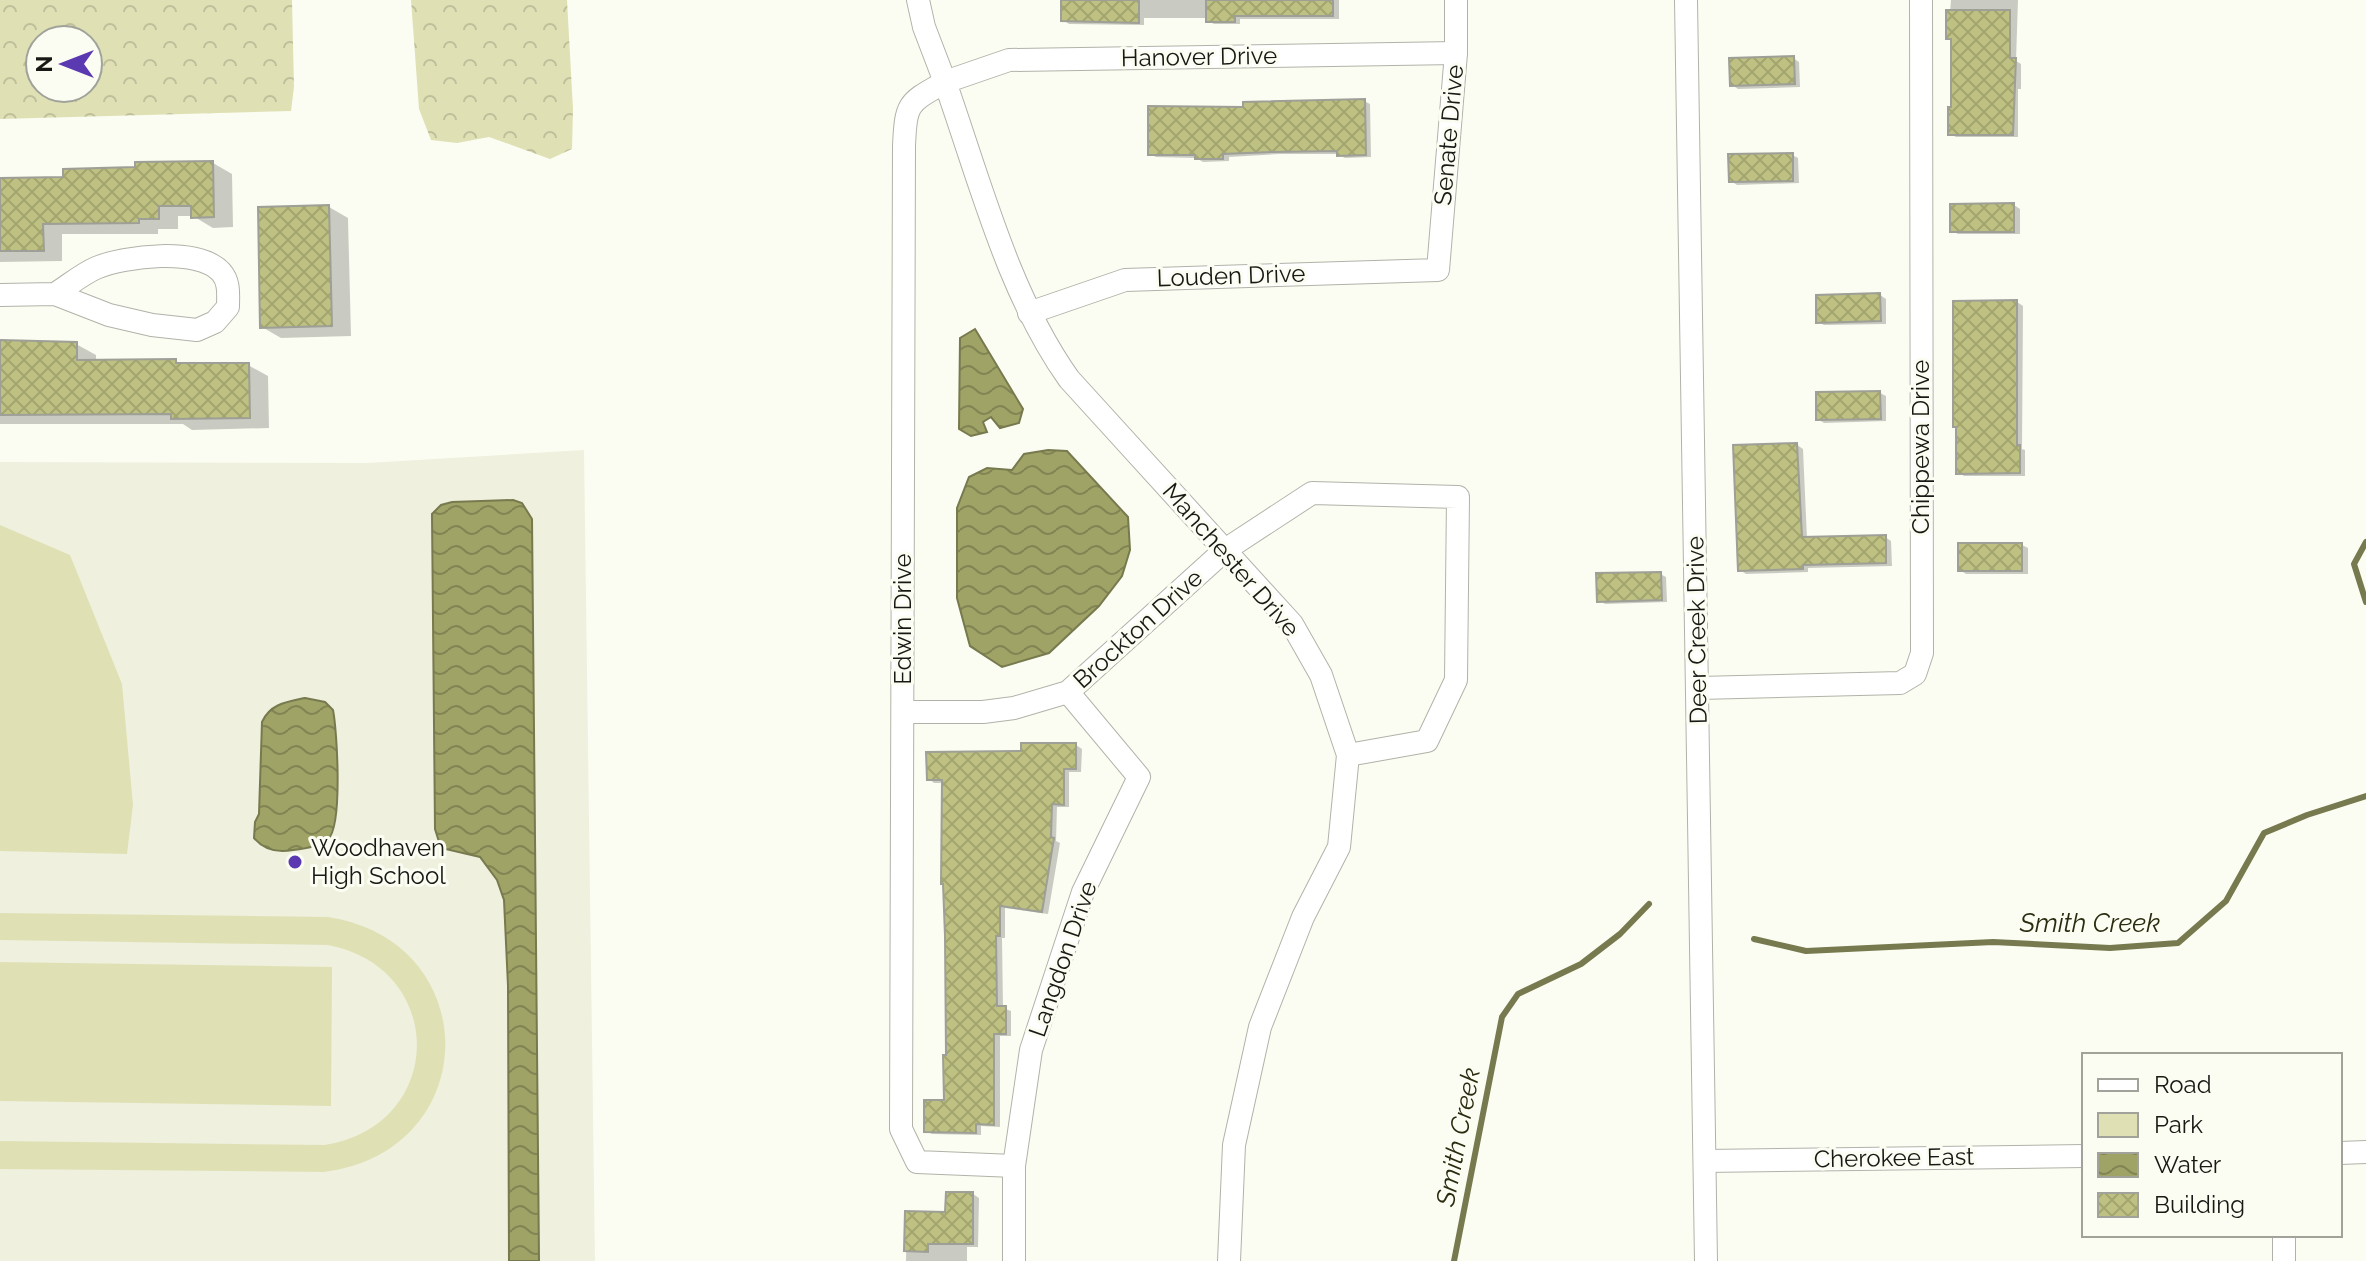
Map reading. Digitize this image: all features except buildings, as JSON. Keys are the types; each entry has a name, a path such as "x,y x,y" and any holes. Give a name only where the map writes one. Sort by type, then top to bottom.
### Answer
{"street":[{"path":"918,0 924,27 945,82"},
{"name":"Senate Drive","path":"1438,270 1456,53 1456,0"},
{"name":"Deer Creek Drive","path":"1686,0 1706,1261"},
{"name":"Chippewa Drive","path":"1699,688 1900,683 1915,674 1922,653 1921,0"},
{"name":"Hanover Drive","path":"945,82 1009,60 1456,53"},
{"name":"Manchester Drive","path":"945,82 1016,284 1048,349 1069,379 1292,624 1321,675 1348,755 1339,847 1303,917 1260,1027 1234,1145 1229,1261"},
{"name":"Edwin Drive","path":"945,82 914,100 905,121 901,1129 917,1162 1014,1166"},
{"path":"0,295 55,294 109,315 152,325 197,330 215,322 228,307 229,287 220,272 191,257 136,257 96,268 55,294"},
{"name":"Louden Drive","path":"1029,313 1125,280 1438,270"},
{"name":"Brockton Drive","path":"903,712 983,712 1014,708 1068,692 1225,550 1312,493 1458,497 1456,680 1427,741 1348,755"},
{"name":"Langdon Drive","path":"1014,1261 1014,1166 1031,1050 1083,892 1139,777 1068,692"},
{"path":"2342,1153 2366,1152"},
{"name":"Cherokee East","path":"1705,1161 2082,1156"},
{"path":"2284,1237 2284,1261"}],"shaded area":[{"name":"Woodhaven High School","path":"584,450 595,1261 0,1261 0,462 367,463"}],"green space":[{"path":"0,0 292,0 294,87 291,111 0,119"},
{"path":"411,0 567,0 572,149 550,159 489,137 457,143 431,140 419,109"},
{"path":"0,525 70,555 122,684 133,805 127,854 0,851"},
{"path":"0,913 328,917 380,934 417,964 438,1003 445,1046 437,1089 414,1127 377,1156 324,1172 0,1169 0,1141 325,1145 365,1132 393,1109 411,1079 417,1046 412,1013 395,983 367,959 328,945 0,940"},
{"path":"0,962 332,967 331,1106 0,1101"}],"water":[{"path":"975,329 1023,409 1019,423 1000,428 991,417 983,422 987,432 971,436 959,429 960,338"},
{"path":"1067,451 1128,517 1130,550 1122,576 1099,606 1049,653 1002,667 970,646 957,598 957,508 969,477 987,468 1012,470 1024,454"},
{"path":"513,500 522,503 532,519 539,1261 509,1261 508,986 504,900 497,880 480,857 441,848 435,829 432,514 441,505 452,502"},
{"path":"305,698 325,702 333,710 337,756 336,816 333,831 325,841 302,849 276,851 254,838 259,814 262,722 274,708"}],"waterway":[{"name":"Smith Creek","path":"2366,542 2354,564 2366,602"},
{"name":"Smith Creek","path":"1754,939 1806,951 1993,942 2110,948 2178,943 2226,901 2264,833 2366,796"},
{"name":"Smith Creek","path":"1454,1261 1502,1017 1518,994 1581,964 1620,934 1649,904"}],"place":[{"name":"Woodhaven High School","path":"295,862"}]}
